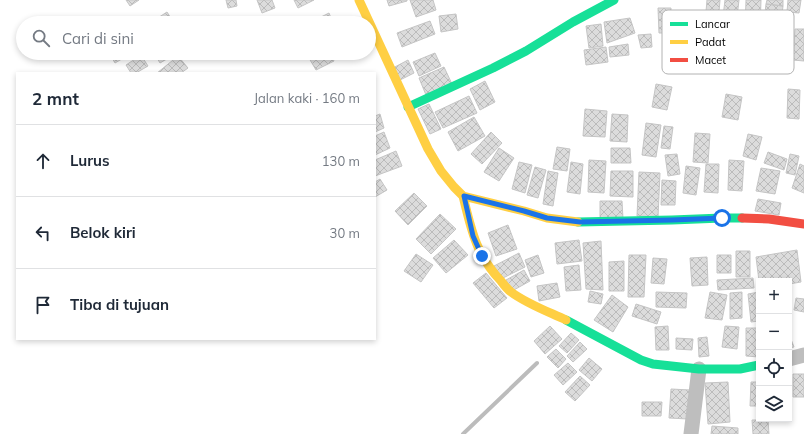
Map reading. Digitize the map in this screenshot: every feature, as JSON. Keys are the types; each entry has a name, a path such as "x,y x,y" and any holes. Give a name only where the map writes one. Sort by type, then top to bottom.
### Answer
{"street":[{"path":"359,0 366,16"},
{"path":"408,107 526,51 573,22 614,0"},
{"path":"376,37 428,149 441,171 454,187 464,196 547,218 580,222 722,218 769,219 804,224"},
{"path":"464,196 473,236 482,256 492,272 511,292 535,306 607,340 641,360 653,364 699,369 740,369 756,366"},
{"path":"792,358 804,355"},
{"path":"691,434 699,369"}],"building":[{"path":"126,0 139,0 130,6"},
{"path":"226,0 236,0 237,6 228,8"},
{"path":"257,0 272,0 275,8 262,13"},
{"path":"294,0 314,0 298,8"},
{"path":"387,0 407,0 407,1 389,6"},
{"path":"410,0 433,0 436,10 416,17"},
{"path":"707,0 720,0 719,10 706,10"},
{"path":"725,0 739,0 738,10 724,10"},
{"path":"746,0 761,0 761,10 746,10"},
{"path":"767,0 783,0 783,6 766,4"},
{"path":"788,0 801,0 799,13 794,13 794,10 787,10"},
{"path":"766,4 783,6 782,10 765,10"},
{"path":"658,8 671,8 671,10 662,10 662,33 659,33"},
{"path":"167,12 170,16 161,16"},
{"path":"329,13 330,16 323,16"},
{"path":"456,14 458,29 441,32 439,16"},
{"path":"630,18 635,33 607,43 604,22"},
{"path":"430,21 435,34 402,47 397,33"},
{"path":"601,24 603,46 589,48 586,26"},
{"path":"795,29 804,29 804,61 794,60"},
{"path":"651,34 652,47 641,48 638,35"},
{"path":"628,44 629,55 610,57 609,47"},
{"path":"606,47 608,62 586,65 584,50"},
{"path":"435,53 441,66 419,76 413,62"},
{"path":"113,60 120,60 115,63"},
{"path":"134,60 144,60 148,66 138,72 130,72 126,65"},
{"path":"158,60 165,60 160,63"},
{"path":"173,60 181,60 188,68 182,72 158,72"},
{"path":"310,60 334,60 334,61 316,70"},
{"path":"408,60 414,73 400,80 393,68"},
{"path":"444,67 452,84 426,95 419,78"},
{"path":"485,81 495,102 480,110 470,89"},
{"path":"656,84 672,87 667,110 652,107"},
{"path":"788,89 800,90 799,119 787,118"},
{"path":"726,94 742,97 738,120 722,117"},
{"path":"469,96 477,113 443,128 435,112"},
{"path":"429,104 441,129 430,134 418,109"},
{"path":"585,109 607,111 605,137 583,136"},
{"path":"380,114 384,128 376,132 376,116"},
{"path":"612,114 628,115 627,142 610,141"},
{"path":"474,117 485,136 458,151 448,132"},
{"path":"646,123 661,125 656,157 642,155"},
{"path":"664,126 673,127 670,149 661,148"},
{"path":"384,132 390,148 376,155 376,136"},
{"path":"491,132 502,143 482,164 471,154"},
{"path":"695,133 710,134 708,163 693,162"},
{"path":"748,134 762,137 756,160 743,156"},
{"path":"557,147 570,149 567,171 553,169"},
{"path":"499,148 514,158 499,181 484,172"},
{"path":"611,148 630,148 631,163 611,163"},
{"path":"396,151 402,166 376,176 376,160"},
{"path":"768,152 787,159 784,170 764,163"},
{"path":"677,154 680,174 668,176 665,155"},
{"path":"790,154 799,156 795,175 786,173"},
{"path":"589,160 606,161 604,193 588,192"},
{"path":"729,160 744,161 742,191 728,190"},
{"path":"519,162 532,165 525,193 512,189"},
{"path":"571,162 583,164 580,194 567,192"},
{"path":"706,164 719,164 718,193 704,192"},
{"path":"800,164 804,166 804,193 792,188"},
{"path":"686,166 700,168 696,195 683,193"},
{"path":"535,167 546,170 538,198 527,195"},
{"path":"761,168 780,171 775,194 756,191"},
{"path":"548,171 558,173 553,206 543,204"},
{"path":"611,171 633,171 633,197 610,196"},
{"path":"639,172 660,173 658,217 637,216"},
{"path":"380,179 387,190 376,196 376,181"},
{"path":"662,180 676,181 675,205 661,205"},
{"path":"414,193 427,206 408,225 395,211"},
{"path":"758,199 781,203 779,215 755,211"},
{"path":"600,201 622,201 623,219 600,220"},
{"path":"440,214 456,229 431,254 416,239"},
{"path":"508,225 517,249 496,256 488,233"},
{"path":"454,240 468,255 446,273 433,258"},
{"path":"579,240 582,261 557,264 555,243"},
{"path":"601,241 603,290 586,289 583,243"},
{"path":"797,250 801,282 792,284 792,278 759,278 756,257"},
{"path":"736,251 750,251 750,277 736,277"},
{"path":"519,253 525,267 501,279 494,266"},
{"path":"416,254 433,265 421,282 404,271"},
{"path":"538,255 544,273 531,277 525,260"},
{"path":"629,255 646,255 644,297 628,297"},
{"path":"717,255 731,255 731,273 717,273"},
{"path":"707,257 708,285 692,286 690,258"},
{"path":"653,258 667,259 664,284 651,283"},
{"path":"624,261 624,291 609,291 609,262"},
{"path":"579,265 581,290 566,291 564,267"},
{"path":"524,270 530,281 512,291 506,280"},
{"path":"486,273 507,298 494,308 473,283"},
{"path":"753,278 754,288 718,290 717,280"},
{"path":"557,283 560,297 539,301 537,286"},
{"path":"590,291 603,294 601,304 588,302"},
{"path":"656,292 687,293 686,308 656,307"},
{"path":"710,292 727,295 722,320 705,318"},
{"path":"742,292 742,318 730,319 730,293"},
{"path":"756,293 756,321 751,322 748,294"},
{"path":"612,295 628,307 613,332 594,320"},
{"path":"796,298 804,299 804,312 794,310"},
{"path":"636,304 661,312 657,324 632,316"},
{"path":"550,326 562,339 545,354 534,341"},
{"path":"668,326 669,350 656,350 655,327"},
{"path":"725,326 739,327 737,349 722,347"},
{"path":"746,328 756,328 756,357 746,356"},
{"path":"571,333 579,340 567,353 559,346"},
{"path":"707,337 709,356 699,357 698,338"},
{"path":"676,338 693,339 692,350 676,349"},
{"path":"580,342 587,349 573,362 567,356"},
{"path":"556,349 566,359 558,368 547,357"},
{"path":"589,358 602,369 592,381 579,370"},
{"path":"568,363 577,372 563,385 554,375"},
{"path":"793,374 804,374 804,397 793,397"},
{"path":"580,376 590,385 575,401 565,392"},
{"path":"728,382 730,422 708,424 705,383"},
{"path":"751,382 756,382 756,406 750,406"},
{"path":"671,389 690,390 688,419 669,418"},
{"path":"642,402 662,402 661,416 642,416"},
{"path":"752,420 756,420 756,422 768,422 769,434 753,434"},
{"path":"712,426 738,428 738,434 711,434"}],"waterway":[{"path":"463,434 537,363"}],"traffic: fast":[{"path":"408,107 493,68 526,51 573,22 614,0"},
{"path":"578,222 742,218"},
{"path":"566,320 641,360 653,364 699,369 740,369 756,366"}],"traffic: slow":[{"path":"359,0 366,16"},
{"path":"376,37 428,149 441,171 463,196 547,218 578,222"},
{"path":"463,196 472,231 480,251 508,290 531,304 566,320"}],"traffic: jam":[{"path":"742,218 769,219 804,224"}],"route":[{"path":"482,256 473,236 464,196 547,218 580,222 722,218"}]}
